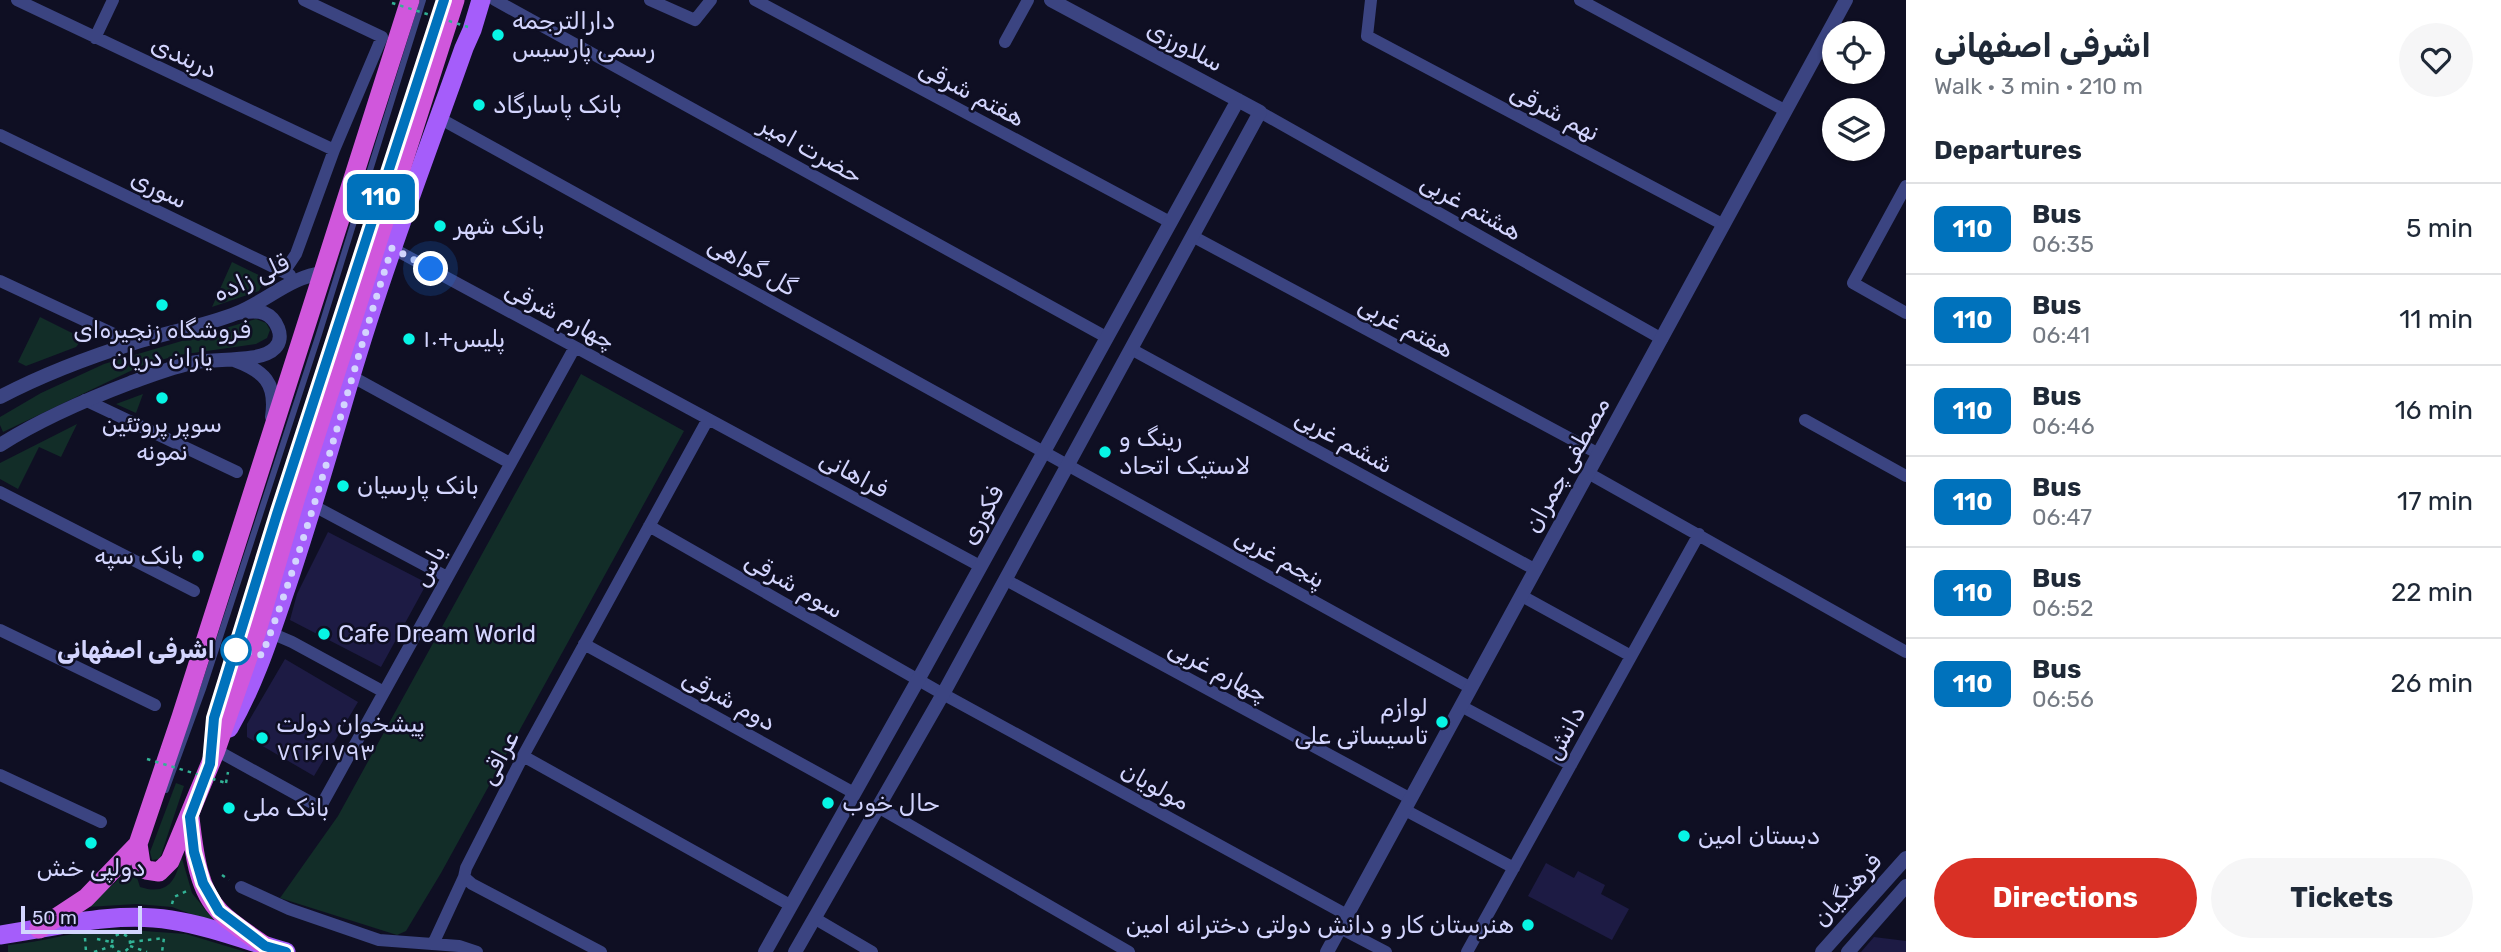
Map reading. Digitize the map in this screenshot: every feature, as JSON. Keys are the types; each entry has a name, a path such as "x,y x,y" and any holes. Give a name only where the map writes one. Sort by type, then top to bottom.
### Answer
{"highway":[{"path":"401,2 324,273 141,835 141,864 146,870 159,872 170,861 218,761 296,497 340,368 455,0"},
{"path":"190,817 194,852 210,898 219,911 265,946"},
{"path":"40,929 86,898 141,835"}],"main road":[{"path":"218,761 271,633 314,506 351,376 392,248 481,0"},
{"path":"0,935 112,919 170,920 286,952"}],"street":[{"name":"دربندی","path":"17,0 334,150"},
{"path":"95,37 113,0"},
{"path":"284,272 296,254 334,150 382,37 304,0"},
{"name":"حضرت امیر","path":"495,0 1106,337"},
{"path":"650,0 695,20 711,0"},
{"name":"هفتم شرقی","path":"755,0 1170,222"},
{"path":"1005,42 1028,0"},
{"name":"سلاورزی","path":"1051,0 1260,112"},
{"name":"نهم شرقی","path":"1371,0 1367,36 1724,225"},
{"path":"1580,0 1786,111"},
{"name":"مصطفی چمران","path":"1327,952 1846,0"},
{"name":"فکوری","path":"765,952 1238,100"},
{"name":"فکوری","path":"795,952 943,694 1260,112"},
{"name":"هشتم غربی","path":"1260,112 1662,339"},
{"name":"گل گواهی","path":"439,118 1067,464"},
{"name":"سوری","path":"0,135 300,280"},
{"path":"1906,186 1853,283 1906,313"},
{"name":"هفتم غربی","path":"1194,237 1599,454"},
{"name":"چهارم شرقی","path":"392,248 708,419"},
{"name":"قلی زاده","path":"0,397 46,373 133,343 238,313 275,291 324,273"},
{"path":"0,281 133,343"},
{"path":"0,445 85,400 158,373 196,362 264,355 276,348 280,339 276,324 265,314 255,311 238,313"},
{"name":"یاس","path":"218,761 321,806 575,347"},
{"name":"ششم غربی","path":"1131,349 1536,570"},
{"path":"230,358 259,371 267,379 273,409 268,443"},
{"path":"351,376 510,463"},
{"path":"85,400 237,472"},
{"name":"عراقی","path":"433,944 466,868 523,756 708,419"},
{"name":"فراهانی","path":"708,419 980,566"},
{"path":"1805,420 1906,476"},
{"name":"پنجم غربی","path":"1067,464 1471,688"},
{"path":"1588,473 1906,652"},
{"path":"0,492 194,591"},
{"path":"314,506 447,577"},
{"name":"سوم شرقی","path":"649,526 943,694"},
{"name":"دانش","path":"1467,952 1699,534"},
{"name":"چهارم غربی","path":"1006,580 1408,804 1514,868"},
{"path":"1522,596 1631,656"},
{"path":"0,630 155,705"},
{"path":"271,633 384,692"},
{"name":"دوم شرقی","path":"584,644 854,793"},
{"name":"مولویان","path":"943,694 1344,921 1386,952"},
{"path":"1461,706 1571,765"},
{"path":"523,756 790,905"},
{"path":"0,775 101,822"},
{"path":"878,807 1129,952"},
{"name":"فرهنگیان","path":"1822,952 1906,858"},
{"path":"464,877 472,884 601,952"},
{"name":"فرهنگیان","path":"1848,952 1906,886"},
{"path":"241,887 289,909 379,940 459,946 477,952"},
{"path":"814,918 872,952"}],"lane":[{"path":"141,835 167,788 203,689 319,334 423,0"},
{"path":"218,761 214,718 277,514 444,0"}],"path":[{"path":"401,2 468,27"},
{"path":"146,759 226,783 218,761"},
{"path":"172,907 174,897 191,889"},
{"path":"130,944 130,938 122,933 113,937 115,950 123,951 130,944 164,938 162,952"},
{"path":"85,936 86,952"},
{"path":"98,939 112,944"},
{"path":"94,952 112,944"},
{"path":"130,944 147,952"}],"green space":[{"path":"232,262 265,278 259,291 212,307"},
{"path":"40,317 80,337 80,342 76,347 26,366 18,362"},
{"path":"256,319 266,323 270,330 267,338 256,344 179,355 143,365 3,432 0,417 41,393 104,364"},
{"path":"581,374 684,431 441,873 406,931 397,935 280,898 338,816"},
{"path":"143,394 136,413 116,404"},
{"path":"77,424 61,457 39,447 18,489 0,479 0,463"},
{"path":"176,783 184,786 161,855 159,859 152,860 150,852"},
{"path":"135,854 133,865 140,887 150,889 170,884 177,872 181,855 192,893 216,923 172,907 137,904 87,907 116,882"},
{"path":"115,929 186,934 246,952 8,952 8,945"}],"building":[{"path":"328,532 427,583 381,667 290,620 297,594"},
{"path":"285,659 358,702 314,776 247,737 247,724"},
{"path":"1546,863 1574,878 1578,871 1605,885 1601,894 1629,909 1612,940 1528,896"},
{"path":"1874,937 1906,941 1906,952 1861,952"}],"bus line":[{"name":"110","path":"286,952 265,946 219,911 203,883 194,852 190,817 210,764 214,718 277,514 444,0"}],"place":[{"name":"دارالترجمه رسمی پارسیس","path":"498,35"},
{"name":"بانک پاسارگاد","path":"479,105"},
{"name":"بانک شهر","path":"440,226"},
{"name":"فروشگاه زنجیره‌ای یاران دریان","path":"162,305"},
{"name":"پلیس+۱۰","path":"409,339"},
{"name":"سوپر پروتئین نمونه","path":"162,398"},
{"name":"رینگ و لاستیک اتحاد","path":"1105,452"},
{"name":"بانک پارسیان","path":"343,486"},
{"name":"بانک سپه","path":"198,556"},
{"name":"Cafe Dream World","path":"324,634"},
{"name":"اشرفی اصفهانی","path":"236,650"},
{"name":"لوازم تاسیساتی علی","path":"1442,722"},
{"name":"پیشخوان دولت ۷۲۱۶۱۷۹۳","path":"262,738"},
{"name":"حال خوب","path":"828,803"},
{"name":"بانک ملی","path":"229,808"},
{"name":"دبستان امین","path":"1684,836"},
{"name":"دولپی خش","path":"91,843"},
{"name":"هنرستان کار و دانش دولتی دخترانه امین","path":"1528,925"}],"route":[{"path":"236,650 262,655 271,633 314,506 351,376 392,248 431,269"}]}
